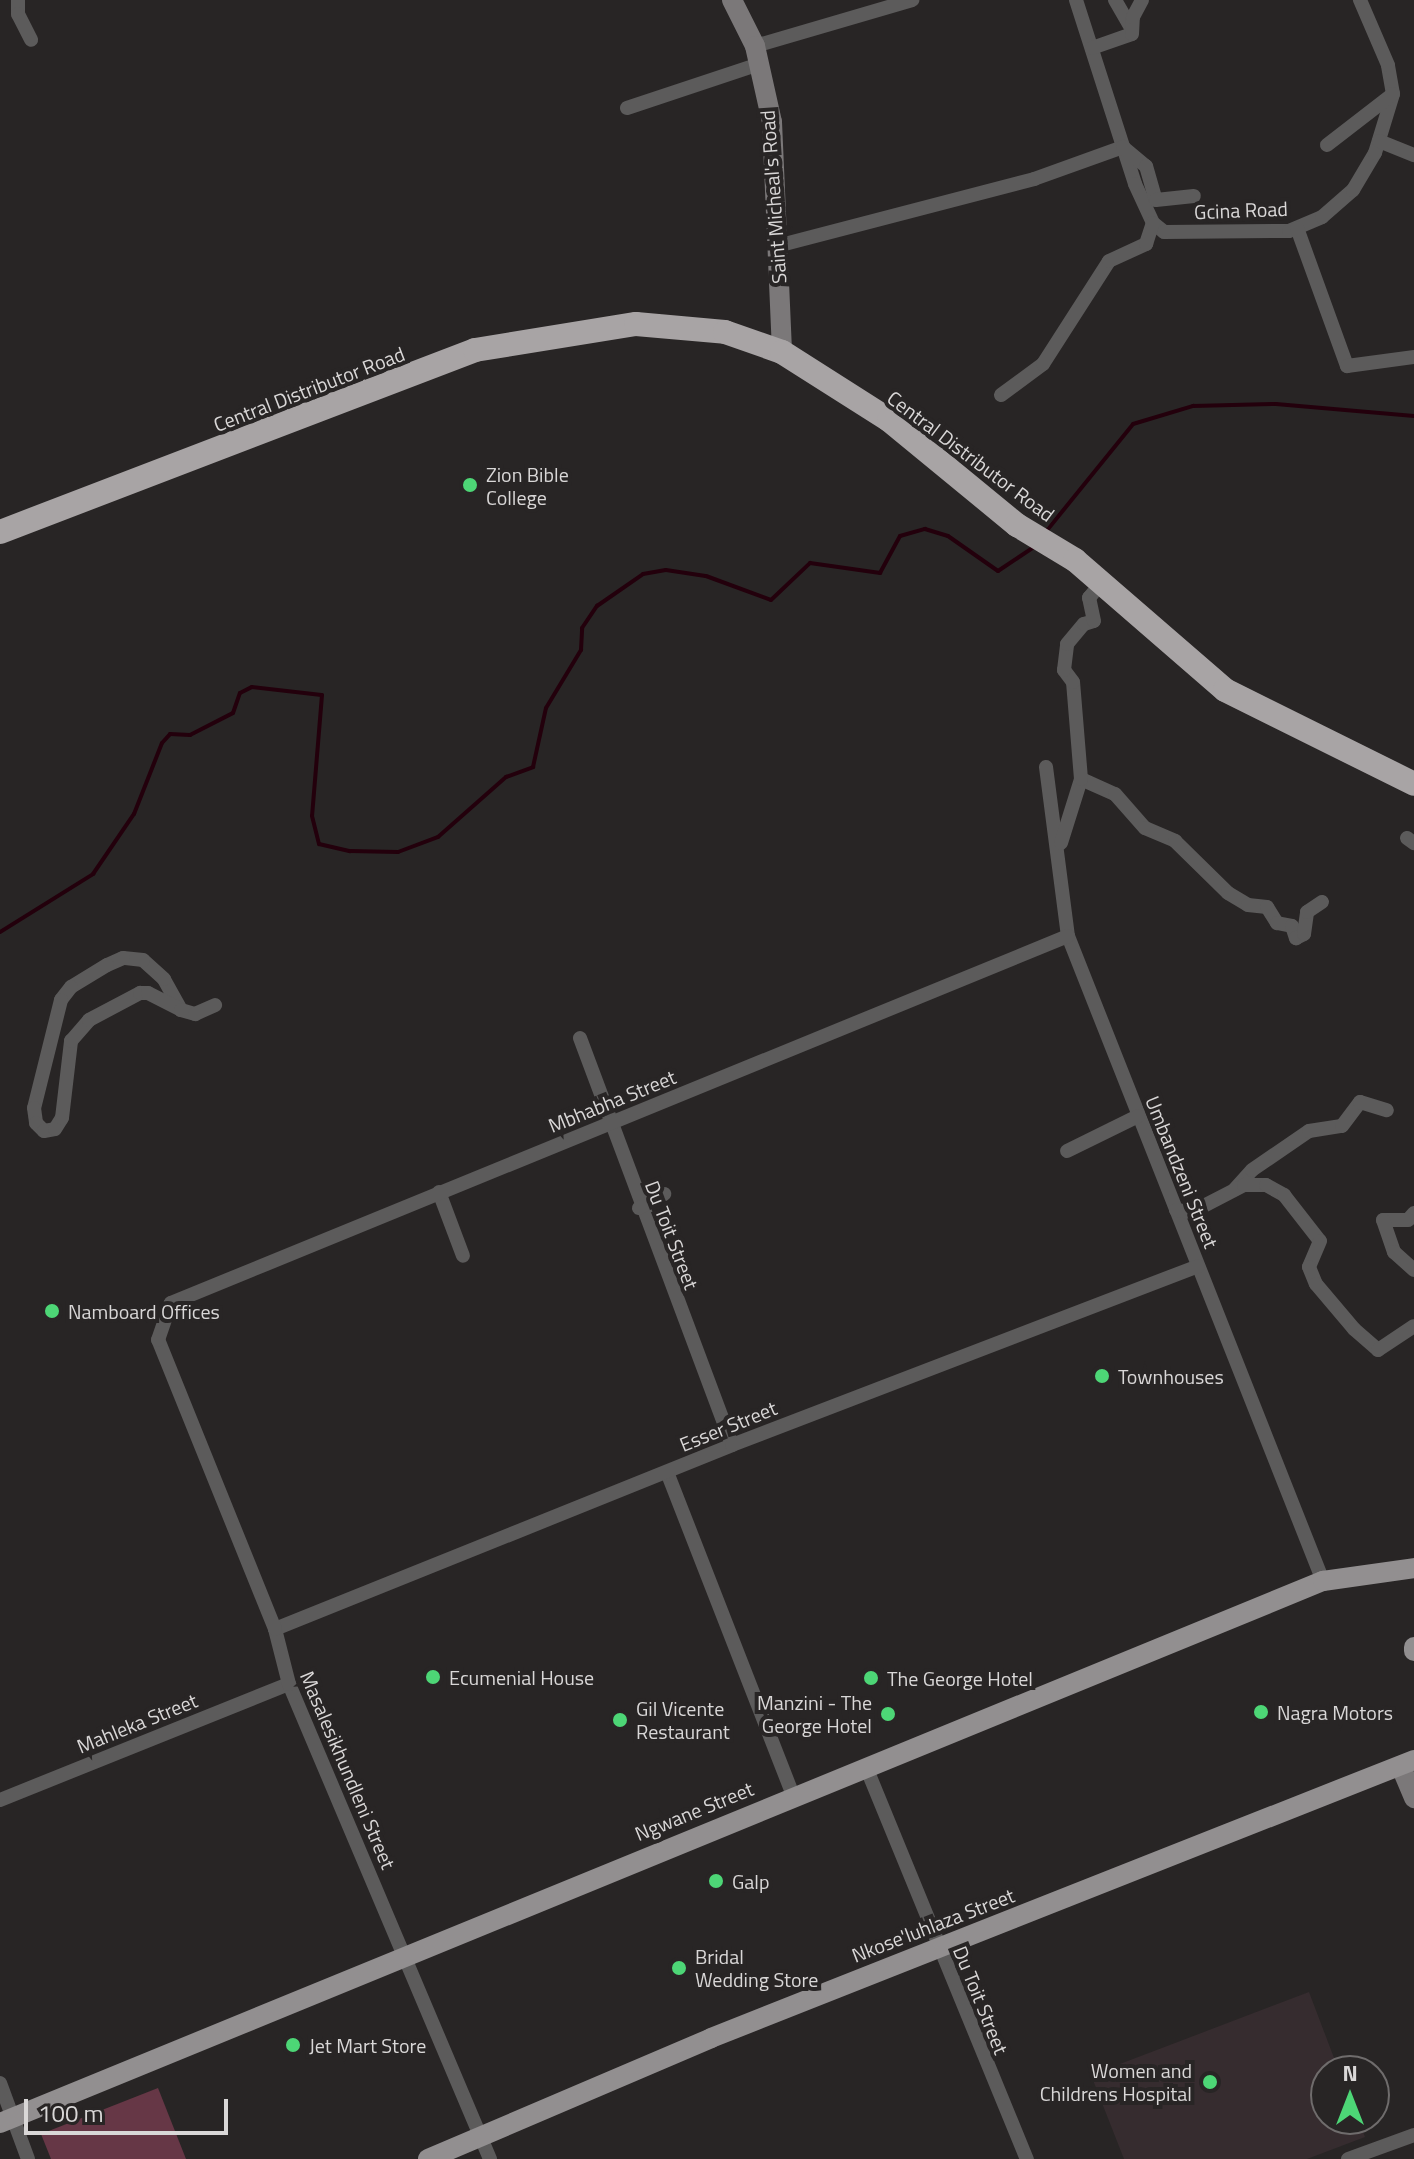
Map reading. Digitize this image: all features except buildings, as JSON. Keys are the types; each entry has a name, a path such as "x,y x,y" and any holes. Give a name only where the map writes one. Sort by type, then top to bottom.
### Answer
{"highway":[{"name":"Central Distributor Road","path":"0,521 467,343 537,325 635,313 729,322 781,346 889,420 1021,520 1076,554 1229,679 1414,771"},
{"name":"Central Distributor Road","path":"0,532 475,350 636,324 725,332 781,346"},
{"name":"Central Distributor Road","path":"1076,554 1102,582 1225,690 1414,784"}],"main road":[{"name":"Ngwane Street","path":"7,2121 1323,1581 1414,1568"},
{"path":"1407,1764 1414,1746"},
{"name":"Nkose'luhlaza Street","path":"428,2159 938,1948 1407,1764"}],"street":[{"path":"18,0 18,14 31,40"},
{"name":"Saint Micheal's Road","path":"732,0 757,55 772,122 781,346"},
{"path":"627,108 757,55 912,0"},
{"path":"1001,395 1043,364 1109,261 1146,244 1153,223 1123,147 1076,0"},
{"path":"1115,0 1126,14 1132,34"},
{"path":"1132,34 1133,17 1142,0"},
{"name":"Gcina Road","path":"1153,223 1164,232 1297,228 1322,217 1353,190 1379,141 1393,94 1388,65 1360,0"},
{"path":"1092,48 1132,34"},
{"path":"1327,145 1393,94"},
{"path":"1379,141 1414,155"},
{"path":"1123,147 1146,166 1156,200 1194,196"},
{"path":"777,246 1034,179 1123,147"},
{"path":"1297,228 1347,366 1414,357"},
{"path":"1059,850 1081,779 1073,682 1064,670 1073,633 1094,621 1089,598 1102,582"},
{"name":"Umbandzeni Street","path":"1046,767 1068,936 1323,1581"},
{"path":"1081,779 1115,794 1145,828 1175,841 1228,893 1248,905 1267,907 1277,923 1292,926 1296,938 1309,936 1307,912 1322,902"},
{"name":"Mbhabha Street","path":"171,1303 1068,936"},
{"path":"181,1010 164,979 143,960 115,961 71,987 61,1000 34,1108 36,1123 44,1131 55,1129 62,1118 71,1041 80,1026 131,994 148,993 181,1010 195,1014 215,1005"},
{"name":"Du Toit Street","path":"580,1038 639,1208 732,1445"},
{"path":"1176,1210 1192,1212 1235,1189 1252,1170 1309,1131 1342,1126 1360,1102 1387,1110"},
{"path":"1067,1151 1138,1116"},
{"path":"1235,1189 1266,1185 1284,1195 1320,1241 1309,1267 1316,1284 1378,1350 1414,1326"},
{"path":"439,1192 463,1256"},
{"path":"639,1208 664,1194"},
{"path":"1414,1213 1408,1220 1383,1220 1394,1252 1414,1270"},
{"name":"Esser Street","path":"275,1629 732,1445 1198,1266"},
{"name":"Masalesikhundleni Street","path":"171,1303 158,1340 275,1629 289,1684 490,2159"},
{"path":"667,1472 793,1796"},
{"name":"Mahleka Street","path":"0,1800 289,1684"},
{"path":"1407,1764 1414,1798"},
{"name":"Du Toit Street","path":"866,1767 1027,2159"},
{"path":"0,2083 7,2121 28,2159"},
{"path":"1348,2159 1414,2135"}],"shaded area":[{"name":"Women and Childrens Hospital","path":"1309,1992 1333,2055 1310,2055 1310,2135 1365,2137 1307,2159 1124,2159 1091,2075"},
{"path":"158,2088 186,2159 51,2159 41,2134"}],"waterway":[{"path":"1044,534 1133,424 1193,406 1276,404 1414,416"},
{"path":"0,932 93,874 134,814 162,743 170,734 190,735 233,713 240,693 252,687 322,695 312,816 319,844 350,851 398,852 438,837 506,777 533,767 546,708 581,650 582,628 597,606 643,574 666,570 706,576 771,600 810,563 880,573 900,536 925,529 948,536 998,571 1034,547"}],"place":[{"name":"Zion Bible College","path":"470,485"},
{"name":"Namboard Offices","path":"52,1311"},
{"name":"Townhouses","path":"1102,1376"},
{"name":"Ecumenial House","path":"433,1677"},
{"name":"The George Hotel","path":"871,1678"},
{"name":"Nagra Motors","path":"1261,1712"},
{"name":"Manzini - The George Hotel","path":"888,1714"},
{"name":"Gil Vicente Restaurant","path":"620,1720"},
{"name":"Galp","path":"716,1881"},
{"name":"Bridal Wedding Store","path":"679,1968"},
{"name":"Jet Mart Store","path":"293,2045"},
{"name":"Women and Childrens Hospital","path":"1210,2082"}]}
